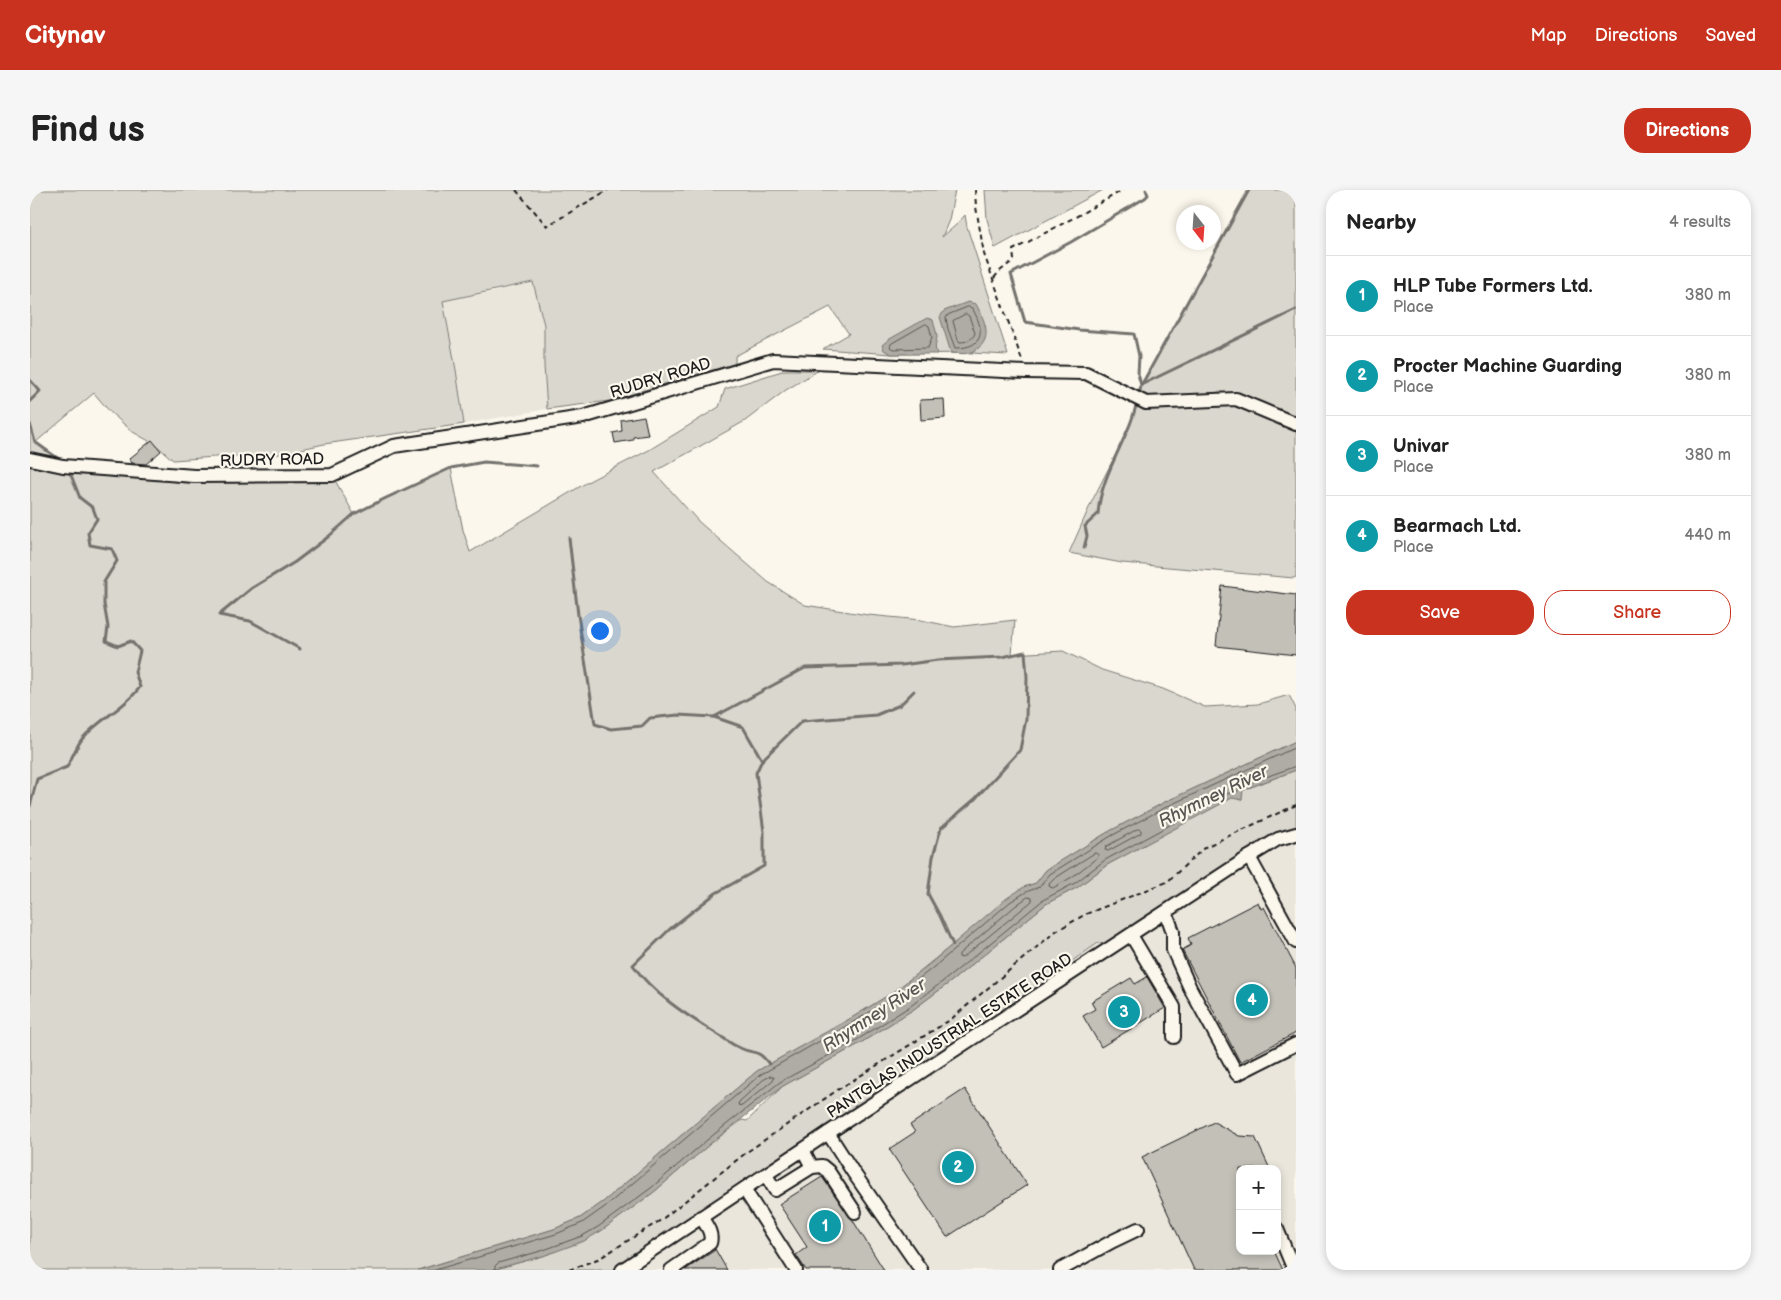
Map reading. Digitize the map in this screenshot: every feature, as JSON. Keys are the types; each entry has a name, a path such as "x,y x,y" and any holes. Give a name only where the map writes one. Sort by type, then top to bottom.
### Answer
{"street":[{"name":"RUDRY ROAD","path":"30,459 62,466 194,476 332,474 394,446 583,417 773,360 1086,373 1146,403 1236,399 1296,424"},
{"name":"PANTGLAS INDUSTRIAL ESTATE ROAD","path":"622,1270 1278,839 1296,834"},
{"path":"1249,858 1296,942"},
{"path":"1166,912 1173,932 1173,950 1190,988 1237,1074 1296,1044"},
{"path":"1131,935 1174,1007 1174,1037"},
{"path":"828,1133 921,1270"},
{"path":"803,1150 812,1167"},
{"path":"766,1175 776,1190 812,1167 825,1167 855,1212"},
{"path":"744,1189 796,1270"},
{"path":"671,1270 710,1243 712,1238 701,1217"},
{"path":"1060,1270 1138,1229"},
{"path":"1281,1239 1294,1270"}],"path":[{"path":"516,190 546,226 608,190"},
{"path":"975,190 976,208 984,254 1026,372"},
{"path":"993,279 1000,270 1014,260 1013,250 1123,190"},
{"path":"569,1270 600,1258 661,1220 747,1152 839,1089 950,1020 1056,931 1086,914 1168,882 1205,847 1296,805"}],"shaded area":[{"path":"30,190 955,190 949,220 942,237 965,215 967,227 1008,355 971,353 891,354 823,349 849,334 830,307 735,356 735,364 609,401 547,409 544,325 533,282 443,301 464,424 324,444 270,456 229,456 173,460 156,445 133,432 110,412 94,393 36,442 68,466 332,475 354,514 451,468 463,530 470,552 591,480 649,450 719,407 725,389 785,370 819,370 786,390 745,421 654,472 699,522 768,582 805,605 868,615 921,620 954,627 1015,620 1012,654 1063,651 1102,670 1163,689 1205,707 1258,704 1289,695 1296,709 1296,741 1167,801 1108,832 1046,870 1036,883 1024,887 895,991 757,1071 603,1202 580,1218 554,1229 418,1270 30,1270 30,905 32,903 30,902"},
{"path":"985,190 1103,190 995,248 987,219"},
{"path":"1249,190 1296,190 1296,418 1265,404 1219,392 1190,397 1156,399 1140,394 1141,385 1216,250 1221,250 1221,241"},
{"path":"534,282 544,325 547,409 464,424 443,300 493,292"},
{"path":"1229,404 1245,408 1296,430 1296,577 1122,563 1069,553 1092,501 1129,428 1136,406"},
{"path":"1296,770 1296,829 1110,944 1098,943 1059,970 1053,983 613,1270 492,1270 543,1256 601,1231 654,1192 710,1144 742,1120 747,1121 783,1086 859,1044 914,1009 953,980 1046,904 1078,887 1107,865 1243,790"},
{"path":"1296,829 1296,1270 613,1270 1053,983 1059,970 1098,943 1111,944"}],"water":[{"path":"968,302 976,304 985,324 986,336 984,342 970,353 951,353 940,317 944,311"},
{"path":"927,318 933,320 937,335 935,347 937,354 891,354 884,350 882,345 888,340"},
{"name":"Rhymney River","path":"1296,741 1296,770 1243,790 1242,800 1232,798 1107,865 1078,887 1046,904 953,980 914,1009 859,1044 783,1086 710,1144 654,1192 601,1231 584,1241 543,1256 492,1270 418,1270 554,1229 580,1218 603,1202 757,1071 895,991 1007,898 1024,887 1036,883 1046,870 1108,832 1167,801"}],"building":[{"path":"944,399 945,418 921,420 920,400"},
{"path":"644,416 648,435 633,437 633,440 615,443 613,433 622,431 621,420"},
{"path":"152,440 161,451 146,464 132,463 129,459"},
{"path":"1222,586 1296,595 1296,655 1216,646"},
{"path":"1258,902 1261,909 1264,907 1296,968 1296,1033 1240,1062 1182,950 1191,945 1188,938"},
{"path":"1147,977 1165,1008 1101,1047 1083,1016 1095,1009 1091,1002 1131,978 1135,984"},
{"path":"965,1089 1027,1185 947,1237 889,1149 915,1132 910,1125"},
{"path":"1214,1122 1239,1136 1255,1137 1268,1165 1236,1165 1236,1255 1276,1255 1283,1270 1194,1270 1142,1157"},
{"path":"822,1177 852,1219 884,1270 806,1270 796,1255 807,1247 779,1204"},
{"path":"715,1250 727,1270 685,1270"}],"waterway":[{"path":"1141,385 1138,374 1139,356 1134,334 1079,330 1025,322 1011,274 1071,242 1145,198 1148,195 1146,190"},
{"path":"1142,384 1249,190"},
{"path":"1139,397 1141,385 1296,310"},
{"path":"30,380 40,391 30,401"},
{"path":"1084,548 1087,536 1085,526 1098,514 1105,481 1137,403"},
{"path":"30,424 35,442 60,460"},
{"path":"300,649 250,621 219,615 252,588 295,562 354,514 386,498 451,468 484,462 537,466"},
{"path":"30,806 37,779 67,767 82,739 127,701 140,687 135,672 140,651 131,641 118,646 106,641 108,627 104,604 104,582 117,561 112,549 90,545 88,533 97,519 93,508 80,498 69,470"},
{"path":"569,538 578,615 595,724 611,729 642,726 650,718 678,715 714,717"},
{"path":"769,1064 759,1054 734,1045 660,995 633,965 670,929 716,893 764,866 764,832 756,773 762,760 743,727 714,717 805,668 902,665 938,660 1002,657 1025,652 1027,677 1026,719 1020,750 975,799 941,828 933,857 928,894 953,945"},
{"path":"762,760 802,721 876,715 900,705 914,691"}],"place":[{"name":"Bearmach Ltd.","path":"1252,1000"},
{"name":"Univar","path":"1124,1012"},
{"name":"Procter Machine Guarding","path":"958,1167"},
{"name":"HLP Tube Formers Ltd.","path":"825,1226"}]}
